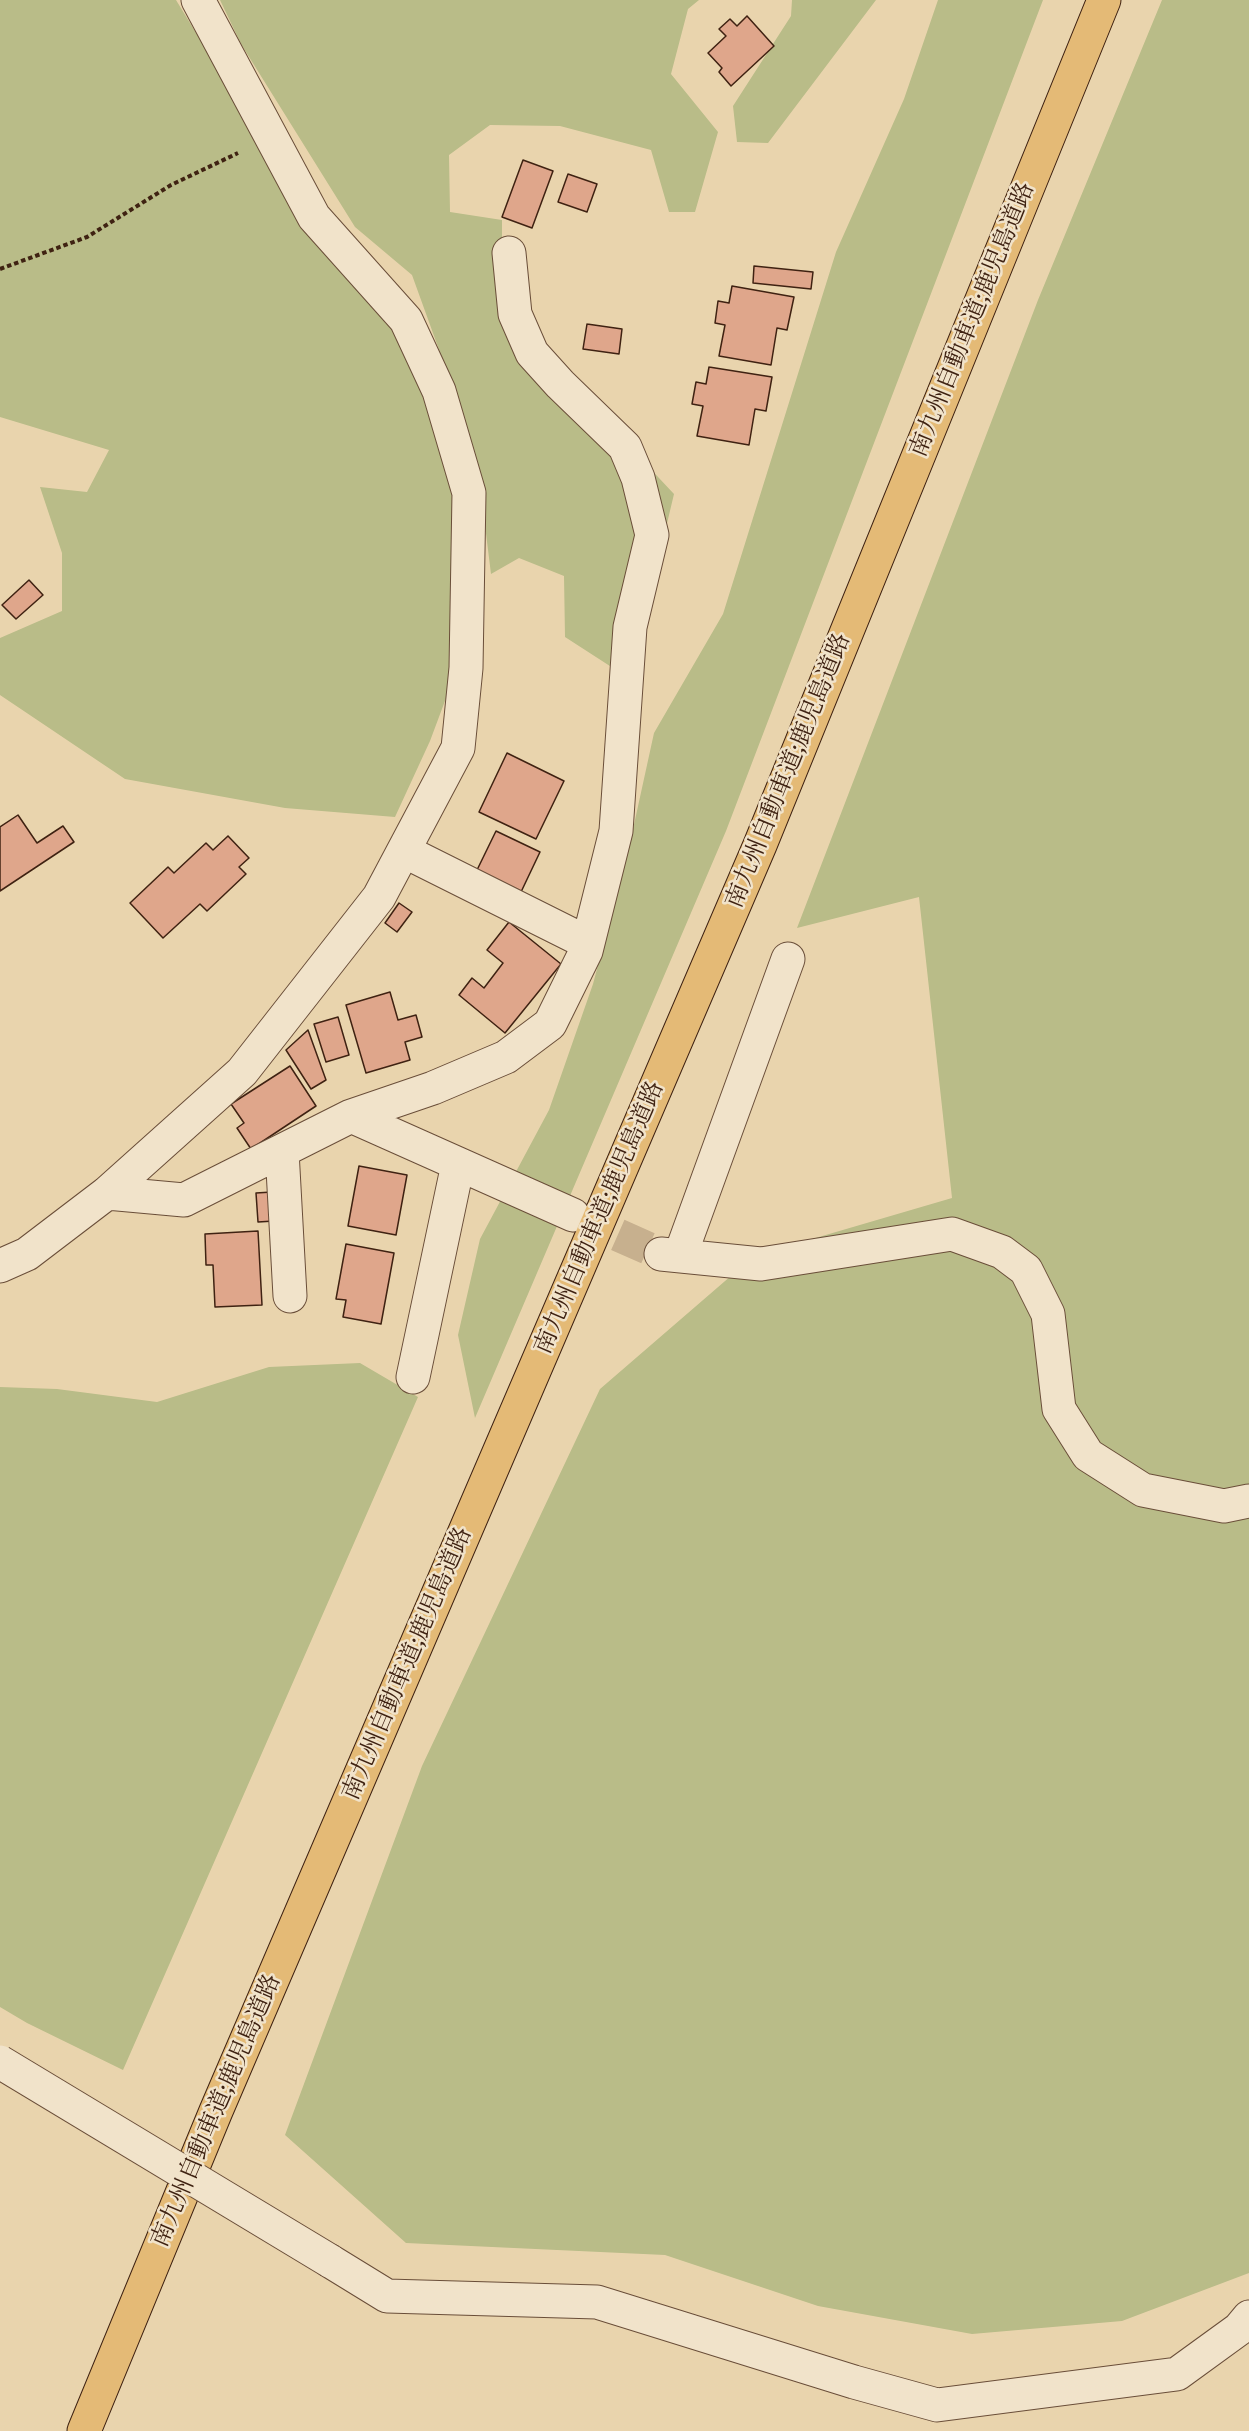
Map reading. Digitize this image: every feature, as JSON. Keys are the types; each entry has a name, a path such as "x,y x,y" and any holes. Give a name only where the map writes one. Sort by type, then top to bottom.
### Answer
{"highway":[{"name":"南九州自動車道;鹿児島道路","path":"84,2431 221,2100 755,856 1104,0"}],"street":[{"path":"0,1266 27,1254 107,1193 242,1072 379,897 458,748 466,668 469,493 440,392 406,320 314,217 198,0"},
{"path":"107,1193 184,1200 351,1116 433,1088 506,1057 550,1024 588,943 616,831 630,627 652,535 638,478 625,447 560,384 532,353 515,314 508,253"},
{"path":"404,851 588,943"},
{"path":"788,959 671,1255 761,1264 952,1234 1002,1252 1026,1270 1048,1314 1059,1409 1088,1455 1143,1490 1224,1506 1249,1501"},
{"path":"351,1116 573,1215"},
{"path":"282,1151 290,1296"},
{"path":"413,1377 458,1164"},
{"path":"0,2062 387,2296 597,2302 854,2382 937,2405 1177,2374 1239,2329 1249,2317"}],"path":[{"path":"0,269 87,237 171,185 272,135"}],"green space":[{"path":"0,0 176,0 267,149 409,333 450,452 467,642 430,741 395,817 285,808 125,779 0,695 0,638 62,611 62,553 40,487 87,492 109,450 0,417"},
{"path":"220,0 699,0 688,9 671,74 718,132 695,212 669,212 651,150 560,126 490,125 449,155 450,212 502,220 502,310 557,356 628,445 674,494 630,679 565,637 564,576 519,558 491,574 481,493 455,394 412,275 355,227 241,44"},
{"path":"792,0 876,0 768,143 737,142 733,106 791,16"},
{"path":"938,0 1043,0 726,831 475,1418 458,1335 480,1239 549,1110 593,984 628,852 654,733 723,614 836,252 904,99"},
{"path":"1162,0 1249,0 1249,2273 1122,2321 972,2334 818,2306 665,2255 406,2243 285,2135 422,1766 600,1389 754,1256 952,1198 919,897 797,928 1038,300"},
{"path":"360,1363 418,1397 123,2070 27,2023 0,2007 0,1387 57,1389 157,1402 269,1367"}],"building":[{"path":"747,16 774,46 731,86 719,72 722,68 708,53 726,36 719,29 730,19 737,26"},
{"path":"523,160 553,171 532,228 502,217"},
{"path":"568,174 597,184 587,212 558,202"},
{"path":"754,266 813,272 811,289 753,283"},
{"path":"732,286 794,297 787,330 777,328 771,365 719,356 725,325 715,323 718,301 729,303"},
{"path":"587,324 622,329 619,354 583,349"},
{"path":"709,367 772,377 766,411 755,409 749,445 697,436 703,406 692,404 696,382 706,384"},
{"path":"29,580 43,595 16,619 2,605"},
{"path":"507,753 564,781 536,839 479,812"},
{"path":"18,815 37,843 63,826 74,842 0,891 0,827"},
{"path":"496,831 540,852 521,892 477,870"},
{"path":"228,836 249,858 239,867 246,874 207,911 200,904 163,938 130,903 168,867 174,873 206,843 213,850"},
{"path":"399,903 412,912 397,932 385,923"},
{"path":"509,922 561,964 505,1033 459,995 472,978 484,988 503,963 487,950"},
{"path":"390,992 398,1020 416,1015 422,1037 405,1042 410,1060 366,1073 346,1005"},
{"path":"338,1017 349,1055 326,1062 314,1024"},
{"path":"308,1030 326,1080 311,1089 286,1050"},
{"path":"290,1066 316,1106 251,1149 237,1128 244,1123 231,1104"},
{"path":"359,1166 407,1175 396,1235 348,1226"},
{"path":"272,1192 274,1221 258,1222 256,1193"},
{"path":"258,1231 262,1305 215,1307 213,1265 206,1265 205,1234"},
{"path":"346,1244 394,1253 381,1324 343,1317 346,1300 336,1299"}],"tunnel":[{"path":"573,1215 661,1254"}]}
